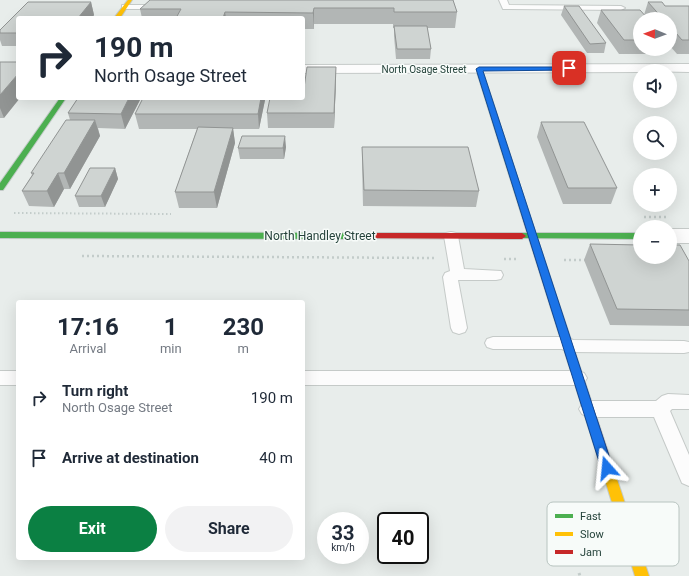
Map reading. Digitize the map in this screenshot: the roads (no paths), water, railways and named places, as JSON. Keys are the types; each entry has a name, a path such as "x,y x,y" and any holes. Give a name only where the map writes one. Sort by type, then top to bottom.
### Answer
{"street":[{"path":"119,16 128,3"},
{"name":"North Osage Street","path":"305,69 689,68"},
{"path":"479,69 618,502"},
{"path":"0,188 62,100"},
{"name":"North Handley Street","path":"0,234 633,236"},
{"path":"677,236 689,236"},
{"path":"639,566 642,576"}],"lane":[{"path":"503,0 506,7 621,8"},
{"path":"128,3 172,7"},
{"path":"451,236 458,274"},
{"path":"459,328 450,277 458,274 496,275"},
{"path":"493,343 684,347"},
{"path":"0,378 16,378"},
{"path":"305,378 578,378"},
{"path":"588,409 660,409 668,401 689,402"},
{"path":"660,409 689,477"}]}
